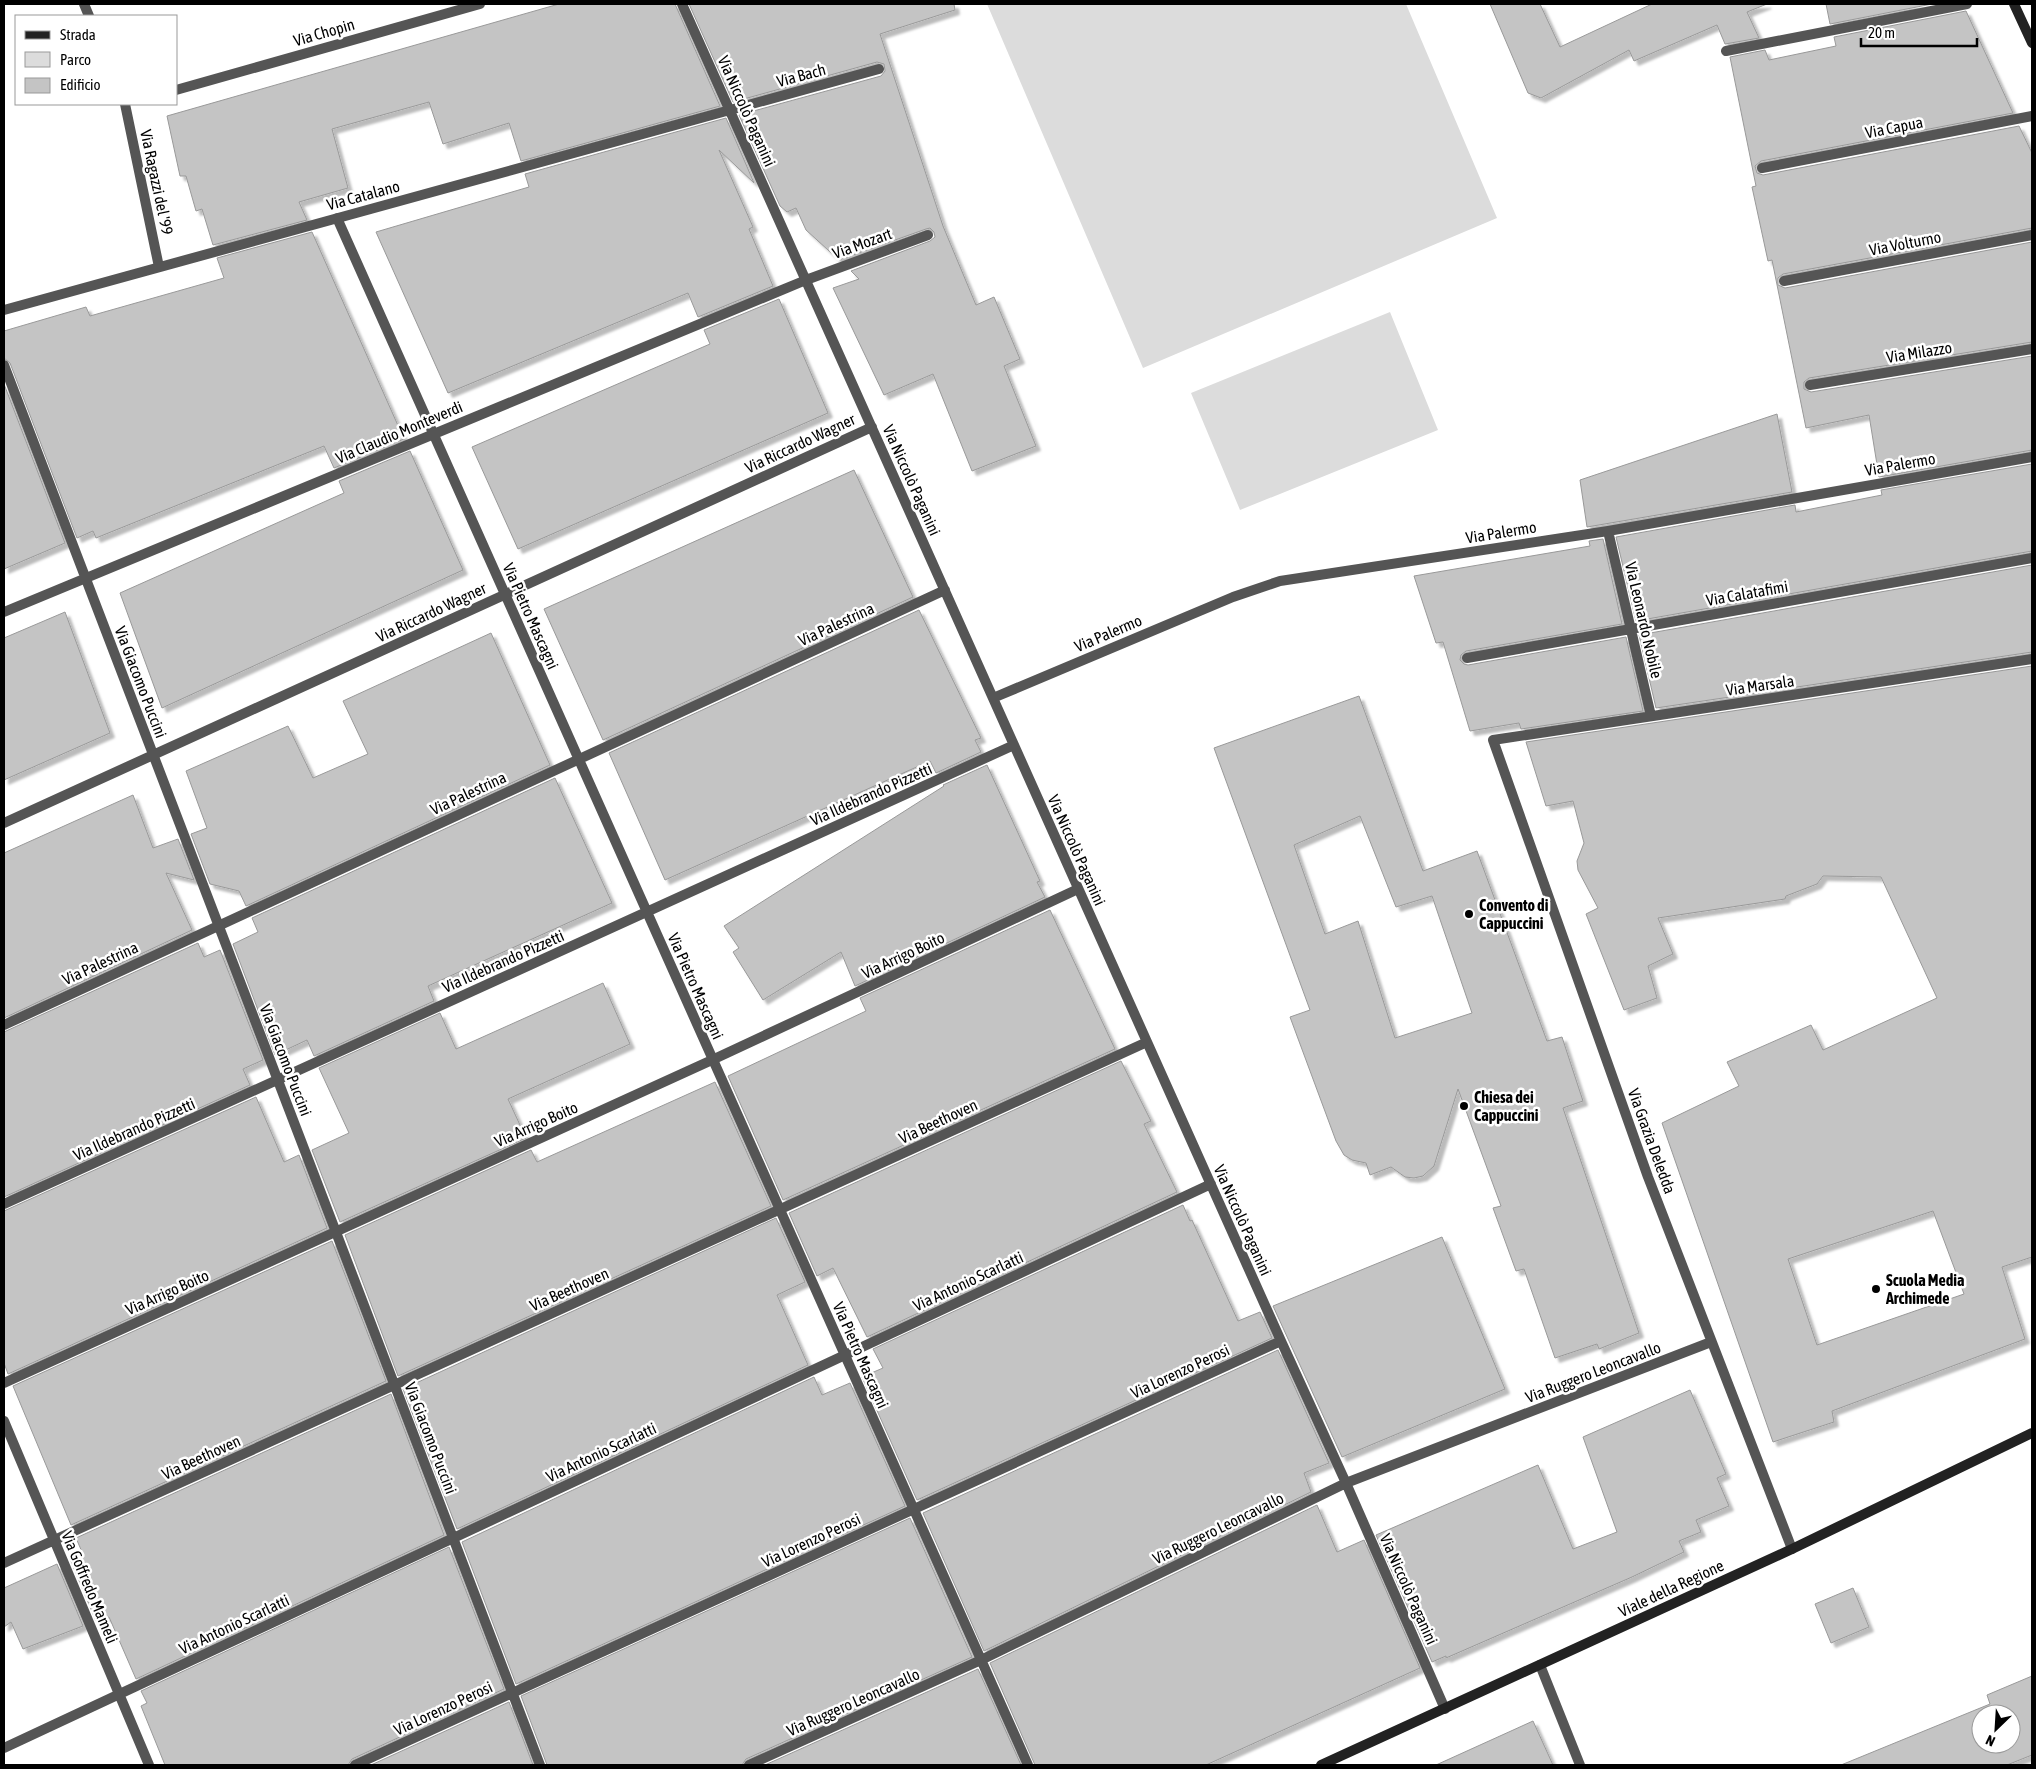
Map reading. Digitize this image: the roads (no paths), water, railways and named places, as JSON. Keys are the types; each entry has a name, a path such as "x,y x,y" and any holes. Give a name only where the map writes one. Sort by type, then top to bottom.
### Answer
{"main road":[{"path":"2014,4 2032,43"},
{"name":"Viale della Regione","path":"1321,1765 1792,1549 2032,1433"}],"street":[{"name":"Via Chopin","path":"178,89 480,4"},
{"name":"Via Niccolò Paganini","path":"682,4 1280,1341 1346,1482 1445,1709"},
{"path":"1726,51 1967,4"},
{"name":"Via Bach","path":"730,110 879,69"},
{"name":"Via Ragazzi del '99","path":"126,105 159,267"},
{"name":"Via Catalano","path":"4,310 730,110"},
{"name":"Via Capua","path":"1762,168 2032,116"},
{"name":"Via Pietro Mascagni","path":"337,218 1028,1765"},
{"name":"Via Mozart","path":"806,280 928,235"},
{"name":"Via Volturno","path":"1784,281 2032,235"},
{"name":"Via Claudio Monteverdi","path":"4,612 806,280"},
{"name":"Via Milazzo","path":"1810,385 2032,349"},
{"name":"Via Giacomo Puccini","path":"4,365 540,1765"},
{"name":"Via Riccardo Wagner","path":"4,824 872,427"},
{"name":"Via Palermo","path":"993,698 1233,597 1280,581 1608,531 2032,457"},
{"name":"Via Leonardo Nobile","path":"1608,531 1651,716"},
{"name":"Via Calatafimi","path":"1467,658 2032,558"},
{"name":"Via Palestrina","path":"4,1025 945,590"},
{"name":"Via Marsala","path":"1493,740 2032,659"},
{"name":"Via Grazia Deledda","path":"1493,740 1648,1176 1792,1549"},
{"name":"Via Ildebrando Pizzetti","path":"4,1204 1014,745"},
{"name":"Via Arrigo Boito","path":"4,1382 712,1060 1078,889"},
{"name":"Via Beethoven","path":"4,1563 1147,1042"},
{"name":"Via Antonio Scarlatti","path":"4,1748 1210,1184"},
{"name":"Via Lorenzo Perosi","path":"355,1765 1280,1341"},
{"name":"Via Ruggero Leoncavallo","path":"749,1765 981,1660 1346,1482 1711,1342"},
{"name":"Via Goffredo Mameli","path":"4,1421 149,1765"},
{"path":"1540,1665 1580,1765"}],"place":[{"name":"Convento di Cappuccini","path":"1469,914"},
{"name":"Chiesa dei Cappuccini","path":"1464,1106"},
{"name":"Scuola Media Archimede","path":"1876,1289"}]}
